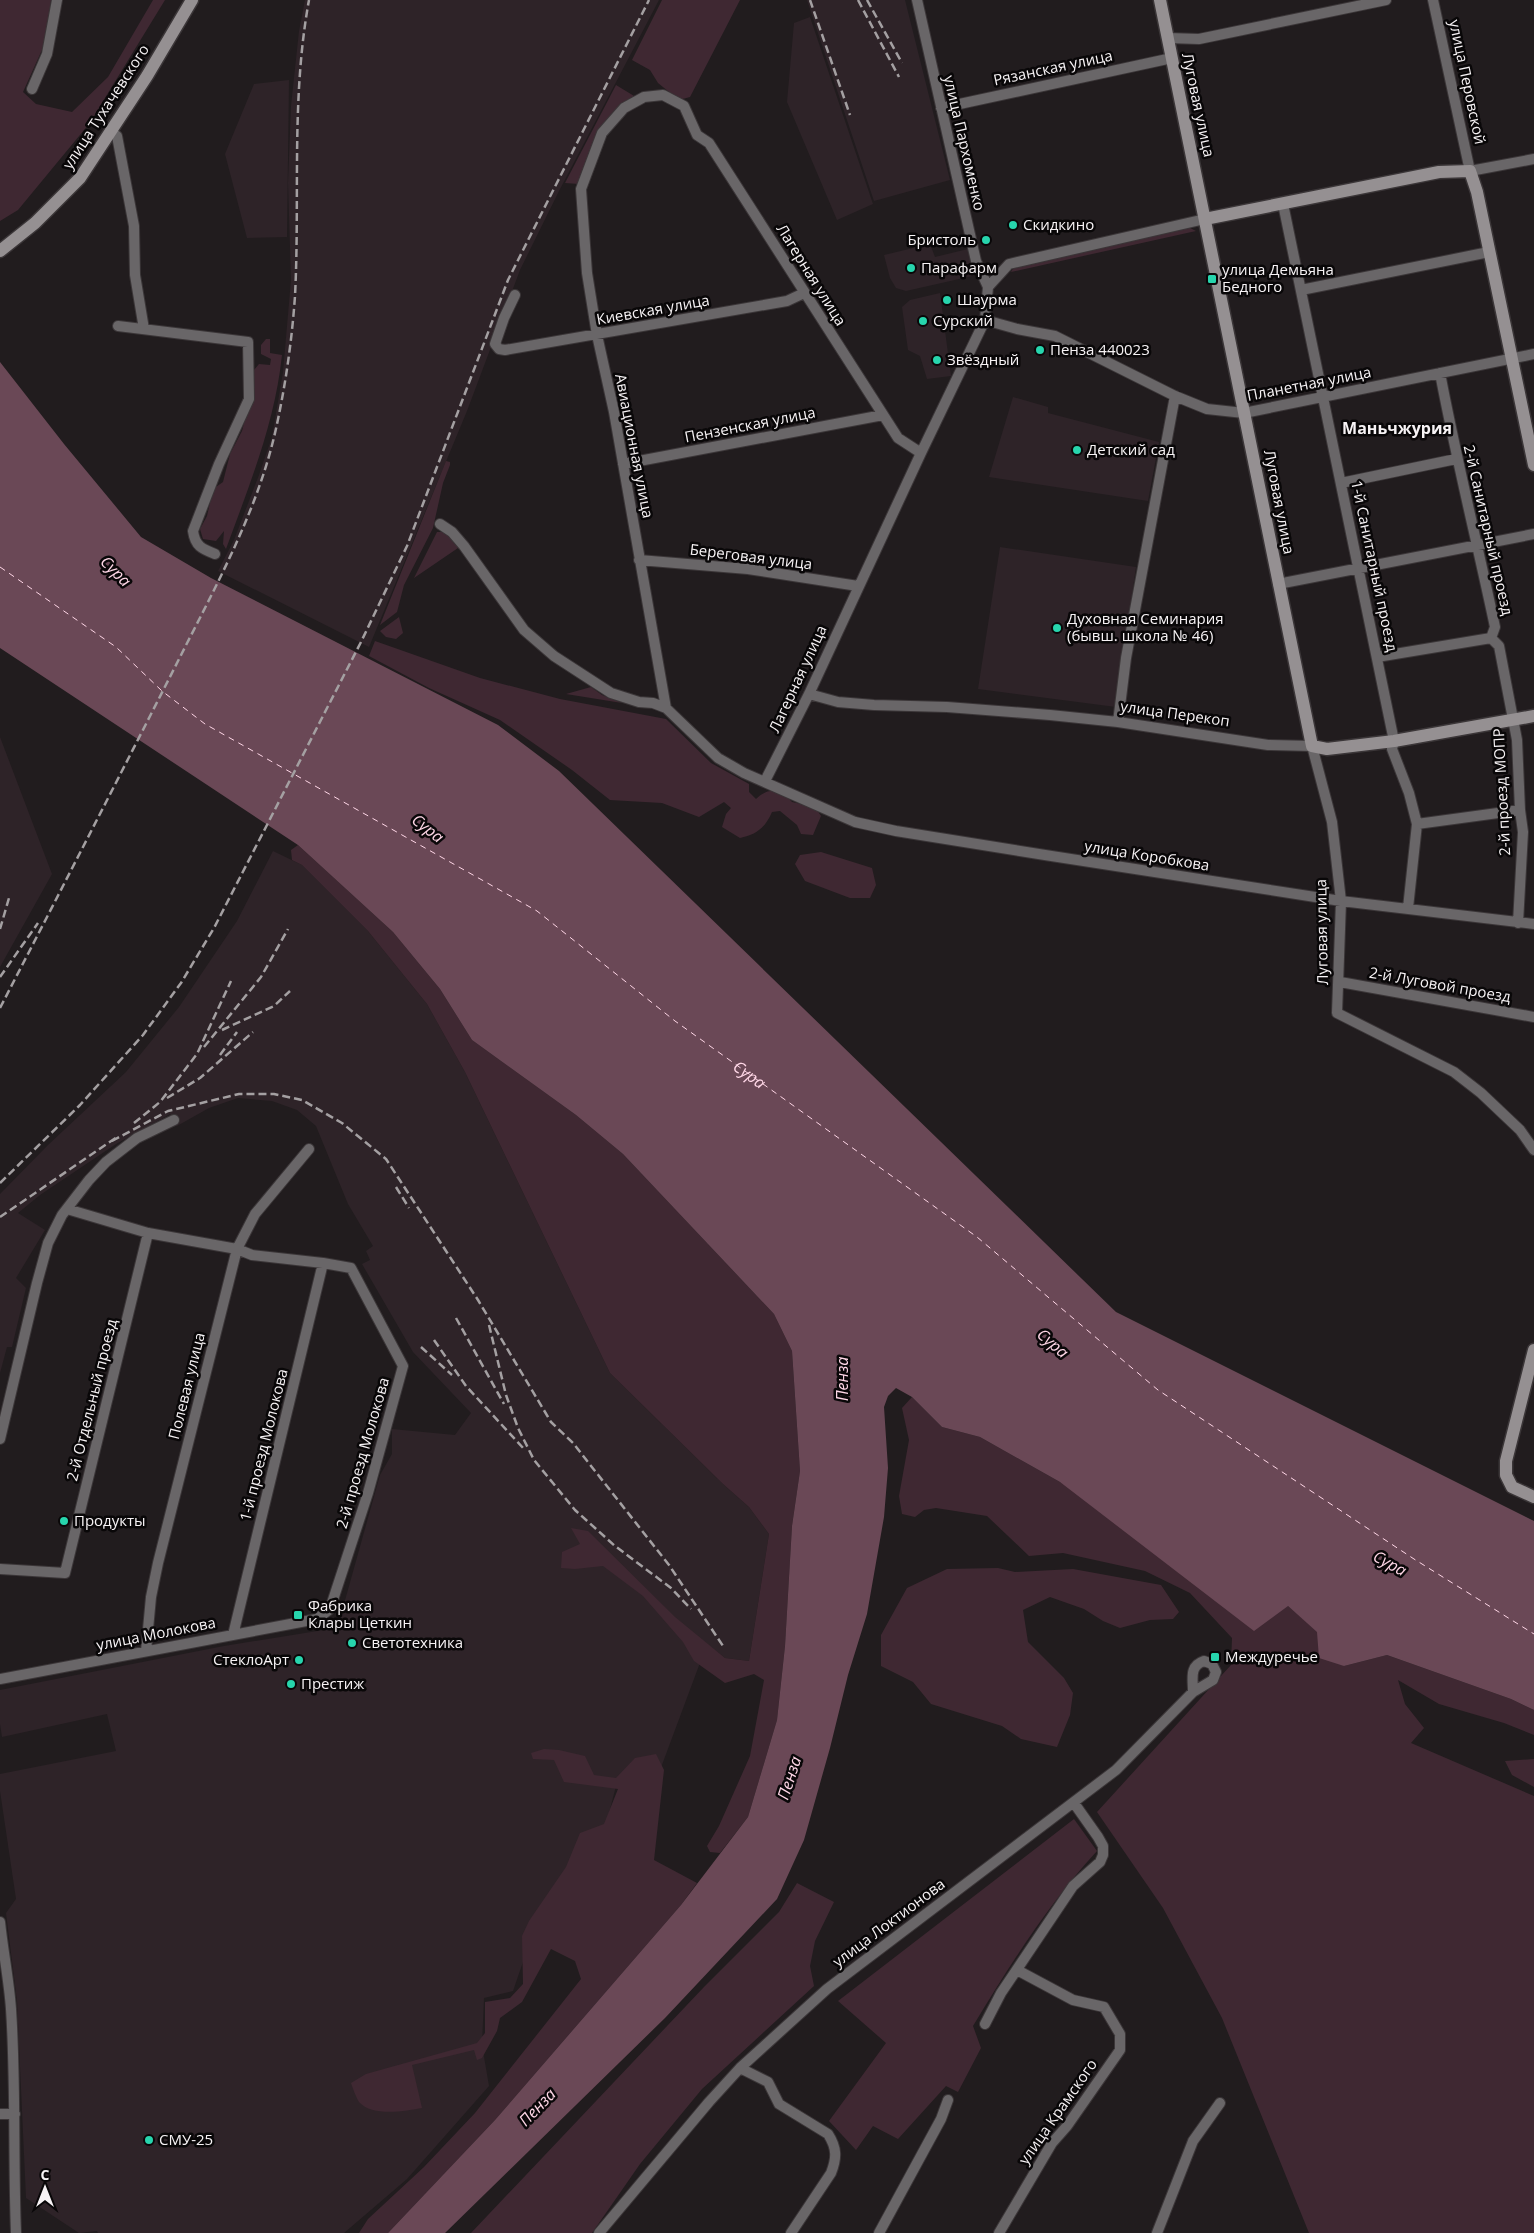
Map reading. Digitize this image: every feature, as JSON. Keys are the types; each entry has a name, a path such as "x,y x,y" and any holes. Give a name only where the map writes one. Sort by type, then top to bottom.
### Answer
{"main road":[{"name":"улица Тухачевского","path":"0,251 35,223 80,178 147,76 192,0"},
{"name":"Луговая улица","path":"1160,0 1312,746"},
{"path":"1205,219 1439,172 1470,171 1477,192 1534,465"},
{"name":"улица Перекоп","path":"1312,746 1327,749 1394,741 1534,716"},
{"path":"1534,1350 1506,1461 1506,1475 1512,1487 1534,1497"}],"street":[{"path":"32,90 47,54 57,0"},
{"name":"улица Пархоменко","path":"917,0 976,261 988,287 986,320"},
{"path":"1168,38 1199,39 1386,0"},
{"name":"улица Перовской","path":"1433,0 1470,171"},
{"name":"Рязанская улица","path":"941,108 1172,58"},
{"name":"Лагерная улица","path":"581,189 602,133 624,108 644,98 663,95 684,106 697,135 709,143 898,438 921,453"},
{"path":"110,132 117,136 134,226 135,275 144,329"},
{"path":"1470,171 1534,159"},
{"name":"Авиационная улица","path":"581,189 587,273 596,336 623,464 666,708"},
{"name":"1-й Санитарный проезд","path":"1282,204 1324,396 1394,741 1392,749 1409,793 1417,824"},
{"path":"988,287 1009,264 1205,219"},
{"path":"1301,290 1489,252"},
{"name":"Киевская улица","path":"516,294 504,318 496,344 498,349 505,350 596,336 787,301 804,293"},
{"name":"Лагерная улица","path":"765,782 809,694 858,586 986,320"},
{"name":"Планетная улица","path":"986,320 1018,329 1055,336 1175,396 1207,409 1244,413 1534,354"},
{"path":"118,326 248,342 249,399 219,464 193,532 194,540 200,548 215,554"},
{"name":"2-й Санитарный проезд","path":"1440,373 1456,459 1478,545 1495,627 1491,638 1499,646 1514,719"},
{"path":"1118,722 1126,658 1175,396"},
{"name":"Пензенская улица","path":"623,464 883,415"},
{"path":"1341,483 1456,459"},
{"path":"440,524 452,532 464,546 524,630 554,656 611,693 666,708"},
{"path":"1278,584 1534,534"},
{"name":"Береговая улица","path":"639,560 748,569 858,586"},
{"path":"1377,657 1491,638"},
{"name":"улица Перекоп","path":"809,694 838,702 874,706 947,707 1118,722 1268,745 1312,746"},
{"name":"улица Коробкова","path":"666,708 718,758 765,782 855,822 896,831 1341,901 1534,924"},
{"name":"2-й проезд МОПР","path":"1514,719 1523,832 1518,923"},
{"name":"Луговая улица","path":"1312,746 1332,822 1341,901 1338,1013 1454,1072 1481,1093 1520,1130 1534,1150"},
{"path":"1408,908 1417,824 1520,810"},
{"name":"2-й Луговой проезд","path":"1340,982 1534,1017"},
{"path":"0,1438 48,1243 67,1209 89,1180 106,1162 137,1138 174,1120"},
{"name":"Полевая улица","path":"146,1651 151,1597 158,1563 237,1249 255,1214 309,1149"},
{"path":"67,1209 148,1233 237,1249 252,1255 323,1263"},
{"name":"2-й Отдельный проезд","path":"0,1569 65,1573 148,1233"},
{"name":"2-й проезд Молокова","path":"317,1619 330,1609 368,1493 403,1366 351,1268 323,1263"},
{"name":"1-й проезд Молокова","path":"233,1635 323,1263"},
{"name":"улица Молокова","path":"0,1679 317,1619"},
{"name":"улица Локтионова","path":"600,2233 709,2102 740,2068 827,1989 1116,1770 1194,1692 1213,1680 1216,1672 1212,1664 1204,1661 1197,1664 1193,1669 1194,1692"},
{"path":"986,2024 1001,1993 1072,1886 1100,1862 1104,1855 1103,1846 1098,1837 1074,1803"},
{"path":"0,1922 4,1984 11,2008 15,2114 16,2233"},
{"name":"улица Крамского","path":"999,2233 1052,2143 1120,2050 1120,2034 1104,2007 1073,2000 1017,1970"},
{"path":"740,2068 768,2082 778,2104 828,2134 833,2142 836,2162 832,2173 791,2233"},
{"path":"879,2233 941,2119 948,2100"},
{"path":"1157,2233 1193,2140 1220,2103"},
{"path":"0,2114 15,2114"}],"shaded area":[{"path":"0,0 51,0 46,41 23,92 36,104 72,112 108,77 153,0 165,0 89,124 18,210 0,221"},
{"path":"305,0 659,0 520,270 467,411 369,647 218,571 234,540 272,437 283,372 291,280 288,183 291,106 299,31"},
{"path":"662,0 740,0 690,97 679,100 658,83 650,70 632,60"},
{"path":"807,0 905,0 950,180 874,201"},
{"path":"810,17 873,204 837,220 787,102 794,23"},
{"path":"289,80 287,237 247,238 225,154 254,84"},
{"path":"616,85 639,99 623,106 579,184 565,183"},
{"path":"1188,227 1196,231 1011,272 1014,267"},
{"path":"930,244 935,257 968,249 977,275 906,291 896,288 890,278 884,255"},
{"path":"940,293 951,376 927,379 920,356 908,350 902,307 910,300"},
{"path":"266,339 270,339 270,353 282,355 279,380 260,454 226,549 223,544 224,531 216,541 203,539 200,529 207,516 213,489 223,482 230,454 242,431 252,392 254,370 259,364 270,365 271,359 261,354 261,345"},
{"name":"Детский сад","path":"1013,397 1048,407 1048,413 1159,442 1148,501 989,477"},
{"path":"446,461 450,462 450,465 443,483 433,528 404,585 397,612 380,625"},
{"path":"437,532 443,532 450,536 456,542 458,548 414,578"},
{"name":"Духовная Семинария (бывш. школа № 46)","path":"1000,547 1136,567 1116,707 978,689"},
{"path":"399,617 403,633 396,639 386,637 380,631"},
{"path":"375,641 480,678 560,699 666,719 711,763 749,784 749,792 756,799 765,792 779,792 788,797 792,802 815,807 821,816 813,835 801,834 797,825 780,811 772,812 759,830 751,835 740,838 722,827 726,814 731,808 724,802 699,817 662,803 610,800 572,770 500,720 429,688 369,656"},
{"path":"591,687 602,695 622,703 566,694"},
{"path":"0,737 52,874 0,967"},
{"path":"298,845 393,932 440,989 472,1040 576,1115 623,1154 774,1314 792,1351 800,1471 792,1526 785,1646 777,1720 748,1817 720,1853 710,1852 707,1846 719,1826 750,1756 764,1680 754,1674 725,1683 694,1661 683,1642 643,1596 603,1566 575,1569 561,1568 562,1552 580,1544 571,1528 588,1531 675,1617 725,1658 749,1661 769,1534 749,1507 610,1373 465,1072 427,1004 368,931 302,865 292,860 291,850"},
{"path":"273,851 302,865 368,931 427,1004 465,1072 610,1373 749,1507 769,1534 749,1661 725,1658 707,1644 656,1781 616,1786 606,1825 534,1930 513,1991 484,1998 482,2045 489,2086 407,2179 344,2233 98,2233 97,2231 79,2233 26,2198 17,2001 6,1913 16,1899 0,1791 0,1774 116,1751 107,1714 2,1737 0,1690 224,1646 342,1627 339,1604 344,1604 380,1475 392,1454 392,1429 455,1435 471,1413 413,1352 362,1264 370,1260 366,1251 373,1246 348,1204 316,1126 297,1110 272,1101 238,1098 209,1108 177,1126 170,1114 116,1144 40,1195 18,1213 45,1230 16,1278 26,1288 12,1347 7,1347 0,1373 0,1194 48,1145 126,1072 179,1007 237,921"},
{"path":"821,852 872,868 876,885 870,898 850,898 805,881 795,864 800,855"},
{"path":"912,1397 942,1427 980,1437 1288,1606 1318,1632 1344,1666 1387,1655 1511,1699 1534,1710 1534,1735 1504,1723 1439,1704 1398,1680 1405,1704 1424,1728 1411,1743 1534,1796 1534,2233 1309,2233 1222,2018 1163,1908 1097,1812 1231,1665 1232,1638 1190,1593 1145,1571 1063,1553 1029,1556 987,1516 936,1508 924,1510 915,1517 902,1514 899,1496 909,1440 902,1408"},
{"path":"998,1568 1015,1572 1073,1569 1161,1585 1179,1612 1173,1619 1150,1620 1120,1628 1103,1621 1084,1609 1050,1597 1023,1610 1028,1642 1064,1678 1073,1693 1070,1715 1057,1747 1021,1739 1002,1726 931,1704 913,1682 881,1666 881,1635 907,1588 947,1569"},
{"path":"544,1749 559,1750 585,1756 594,1775 616,1778 635,1758 656,1754 664,1770 654,1860 697,1883 681,1905 495,2120 388,2233 359,2233 368,2219 424,2167 475,2113 581,1979 575,1961 551,1949 522,2002 500,2018 497,2031 482,2058 477,2060 474,2050 412,2065 422,2108 389,2112 372,2110 359,2102 351,2083 366,2074 477,2043 485,2033 485,2002 510,1998 523,1984 522,1936 529,1921 566,1867 580,1833 604,1824 618,1789 564,1782 554,1760 533,1759 531,1753"},
{"path":"1534,1759 1534,1787 1512,1775 1505,1761"},
{"path":"1074,1819 1097,1851 1046,1914 973,2026 981,2048 958,2092 946,2086 898,2139 873,2126 856,2150 829,2121 886,2043 838,2001"},
{"path":"797,1883 834,1902 815,1941 810,1966 814,1986 702,2089 640,2164 592,2233 471,2233 704,1987 779,1912"}],"water":[{"path":"0,362 64,444 141,537 211,578 498,725 559,771 1116,1312 1534,1521 1534,1710 1511,1699 1387,1655 1344,1666 1319,1658 1317,1632 1288,1606 1254,1631 1060,1482 980,1437 942,1427 912,1397 896,1388 888,1396 884,1407 888,1468 884,1517 867,1614 848,1675 804,1840 777,1899 665,2018 445,2233 388,2233 495,2120 681,1905 748,1817 777,1720 785,1646 792,1526 800,1471 792,1351 774,1314 623,1154 576,1115 472,1040 440,989 393,932 298,845 0,648"}],"ferry route":[{"path":"0,567 116,647 162,691 205,724 537,911 675,1021 977,1237 1158,1390 1414,1559 1534,1634"}],"railway":[{"path":"0,1008 220,579 247,518 269,456 283,392 294,312 298,111 303,37 309,0"},
{"path":"0,1183 80,1105 143,1035 181,983 214,928 361,642 407,546 508,280 649,0"},
{"path":"810,0 850,115"},
{"path":"858,0 899,77"},
{"path":"867,0 902,63"},
{"path":"0,929 9,898"},
{"path":"0,977 38,923"},
{"path":"204,1047 261,977 288,929"},
{"path":"134,1123 160,1102 197,1054 231,981"},
{"path":"222,1030 274,1006 290,991"},
{"path":"220,1055 237,1032"},
{"path":"167,1098 200,1078 253,1032"},
{"path":"112,1141 168,1111 239,1094 274,1094 302,1100 342,1123 386,1159 478,1300 551,1422 573,1443 669,1565 723,1646"},
{"path":"0,1217 117,1137"},
{"path":"396,1187 409,1208"},
{"path":"456,1318 504,1404"},
{"path":"489,1325 506,1395 518,1428 534,1460 575,1510 615,1546 671,1588 691,1609"},
{"path":"434,1340 466,1386 524,1449"},
{"path":"421,1347 452,1375"}],"place":[{"name":"Скидкино","path":"1013,225"},
{"name":"Бристоль","path":"986,240"},
{"name":"Парафарм","path":"911,268"},
{"name":"улица Демьяна Бедного","path":"1212,279"},
{"name":"Шаурма","path":"947,300"},
{"name":"Сурский","path":"923,321"},
{"name":"Пенза 440023","path":"1040,350"},
{"name":"Звёздный","path":"937,360"},
{"name":"Детский сад","path":"1077,450"},
{"name":"Духовная Семинария (бывш. школа № 46)","path":"1057,628"},
{"name":"Продукты","path":"64,1521"},
{"name":"Фабрика Клары Цеткин","path":"298,1615"},
{"name":"Светотехника","path":"352,1643"},
{"name":"Междуречье","path":"1215,1657"},
{"name":"СтеклоАрт","path":"299,1660"},
{"name":"Престиж","path":"291,1684"},
{"name":"СМУ-25","path":"149,2140"}],"district":[{"name":"Маньчжурия","path":"1397,428"}],"water label":[{"name":"Сура","path":"116,571"},
{"name":"Сура","path":"428,828"},
{"name":"Сура","path":"748,1077"},
{"name":"Сура","path":"1053,1343"},
{"name":"Пенза","path":"842,1379"},
{"name":"Сура","path":"1390,1563"},
{"name":"Пенза","path":"789,1778"},
{"name":"Пенза","path":"537,2107"}]}
